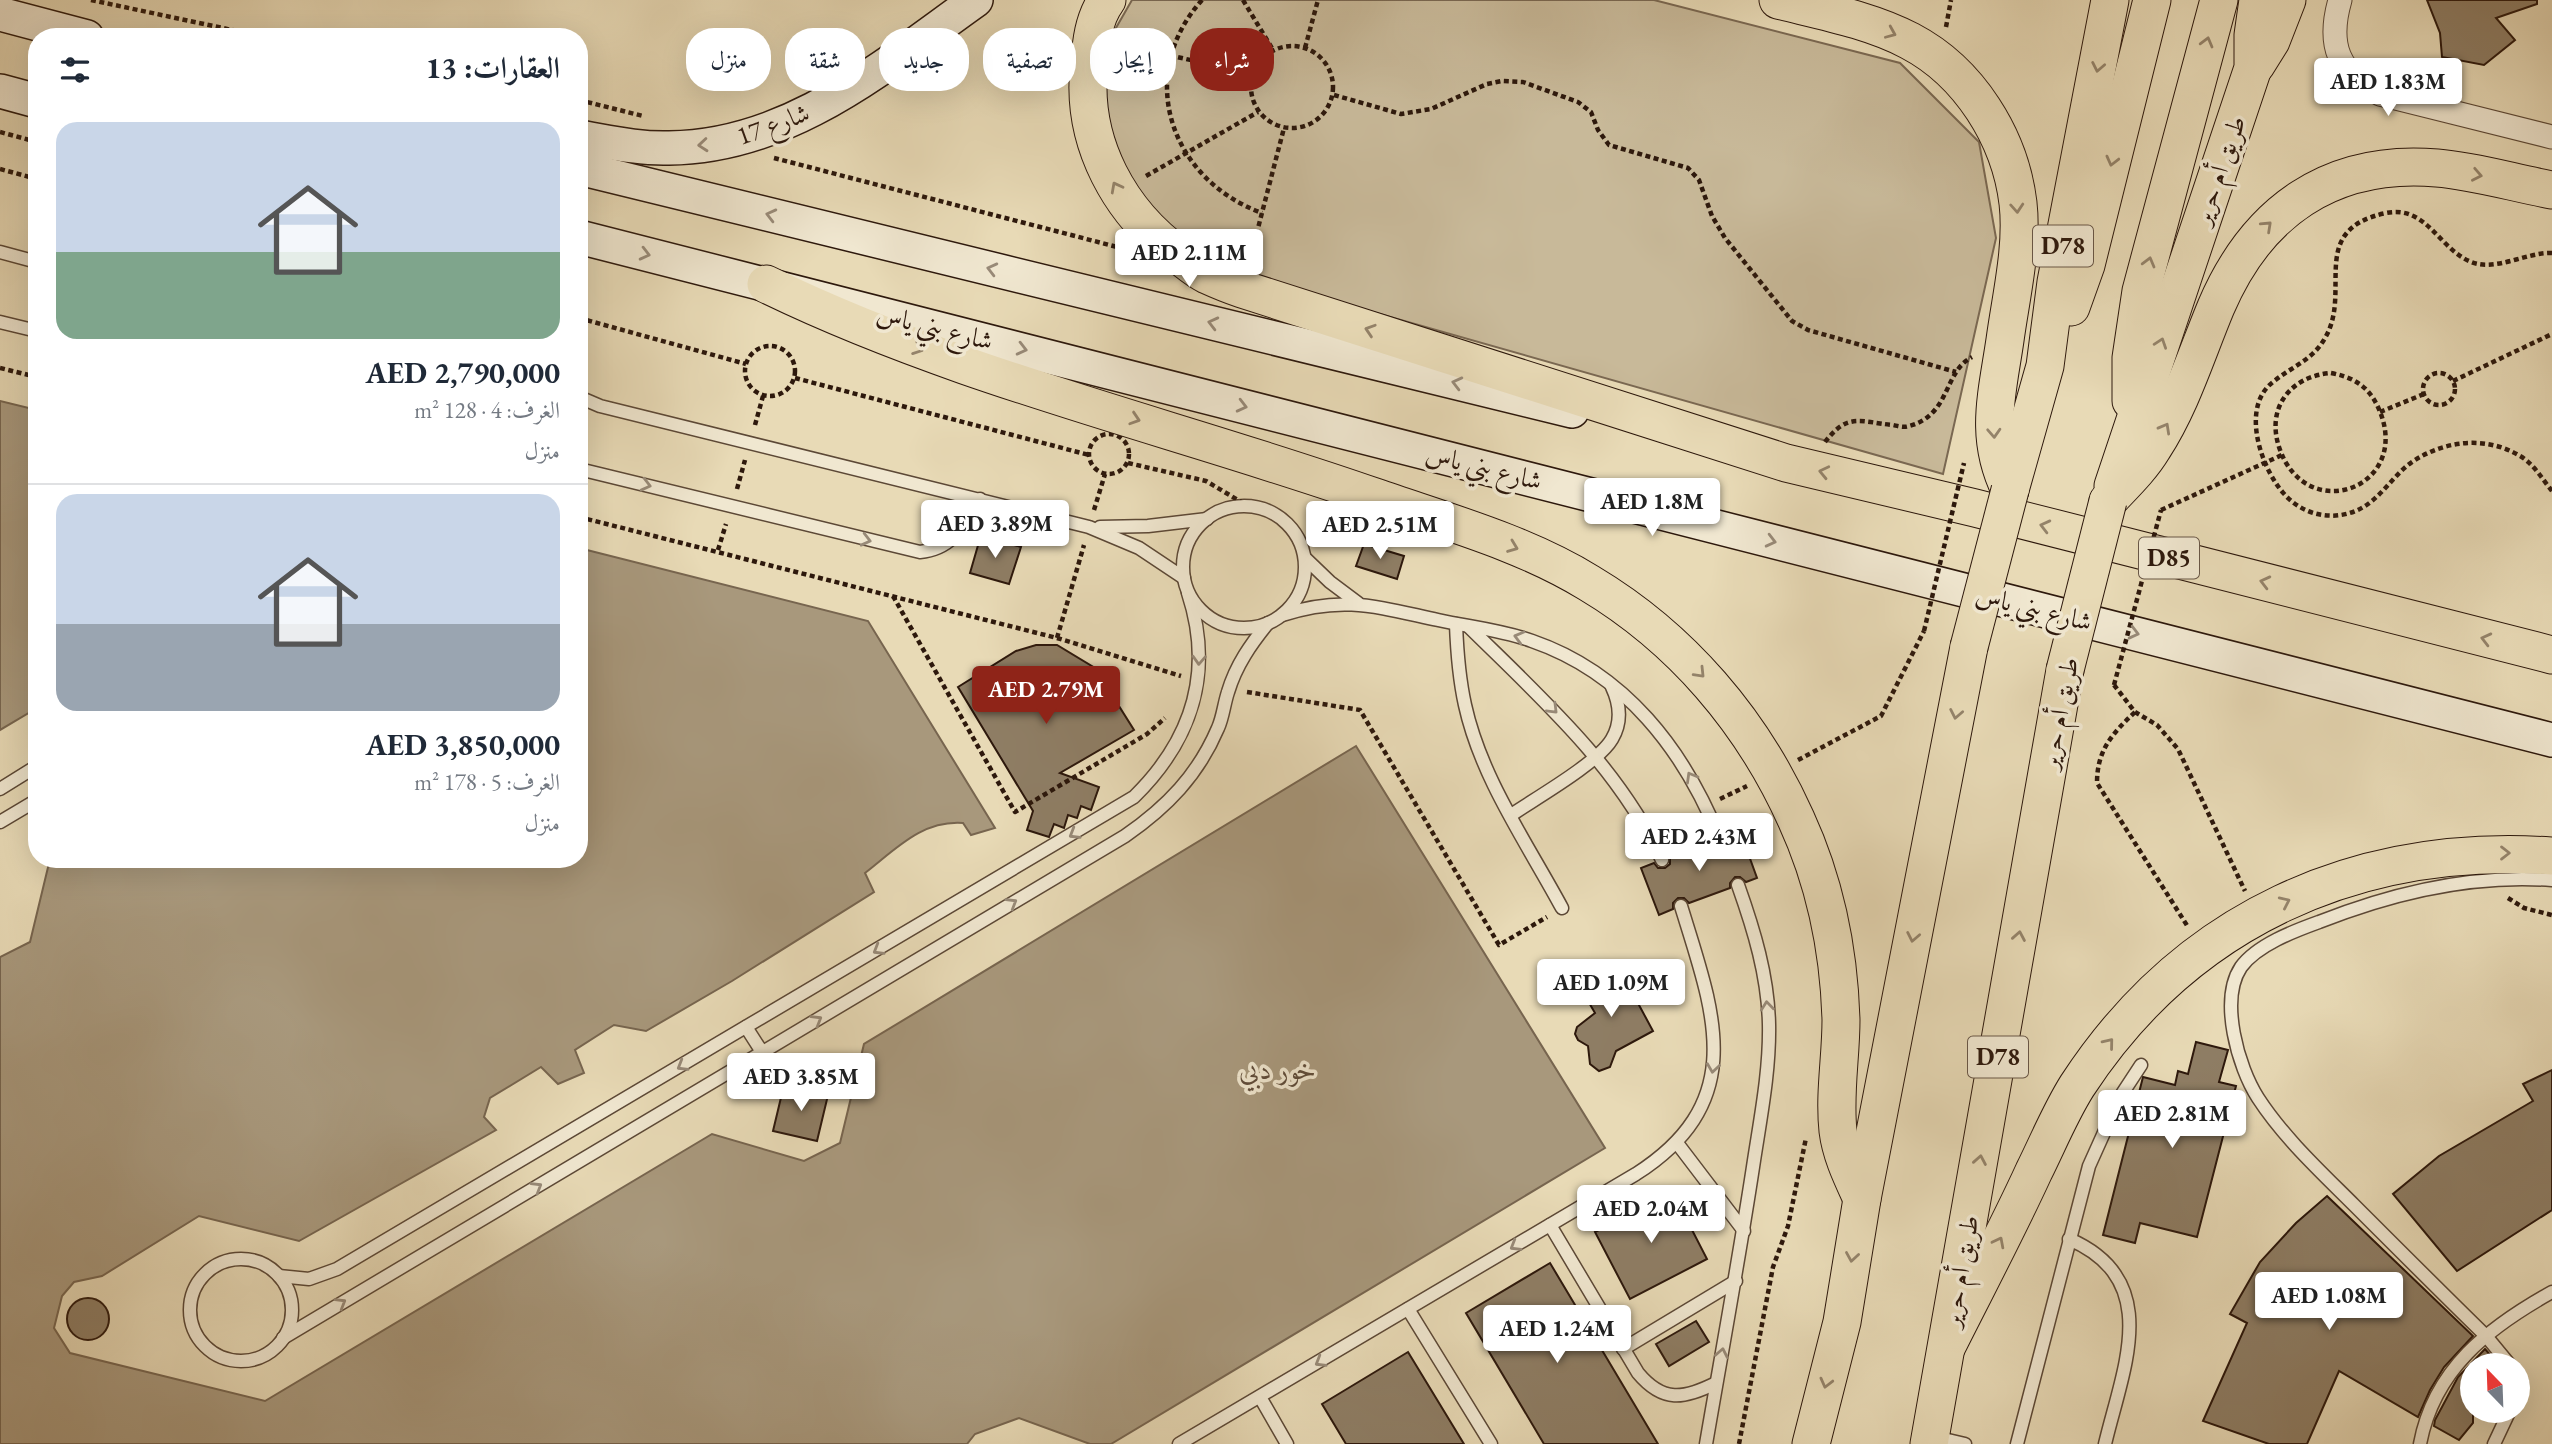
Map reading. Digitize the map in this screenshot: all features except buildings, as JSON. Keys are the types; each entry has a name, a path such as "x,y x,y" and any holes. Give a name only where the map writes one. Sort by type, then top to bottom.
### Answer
{"main road":[{"name":"شارع 17","path":"588,139 623,145 669,148 717,144 761,132 804,115 845,94 976,0"},
{"path":"1779,0 1843,16 1909,41 1946,66 1969,90 1993,124 2009,163 2018,203 2017,246 1993,432 1998,462 2010,490"},
{"name":"D78","path":"1811,1444 1842,1322 1862,1199 1969,647 2045,366 2056,282 2110,0"},
{"path":"2045,366 2086,265 2152,0"},
{"path":"2133,426 2130,358 2134,324 2219,0"},
{"name":"طريق أم حرير","path":"1942,1441 1947,1346 2065,670 2108,501 2253,68 2253,35 2258,0"},
{"path":"2253,68 2271,41 2287,0"},
{"path":"1101,11 1087,78 1090,118 1101,156 1118,192 1155,238 1205,274 1242,289 1795,465"},
{"path":"0,13 54,28"},
{"path":"0,91 28,99"},
{"path":"2108,501 2152,451 2169,422 2234,269 2258,235 2288,207 2323,186 2360,172 2401,167 2439,168 2552,190"},
{"name":"D85","path":"588,171 1795,465 2552,654"},
{"name":"شارع بني ياس","path":"588,241 766,284 2552,740"},
{"path":"766,284 816,308 920,350 1316,477 1539,557 1588,582 1633,612 1674,646 1728,706 1774,773 1797,820 1816,869 1838,970 1841,1022 1837,1105 1839,1135 1847,1164 1862,1199"},
{"path":"1947,1346 2054,1128 2077,1087 2134,1013 2167,980 2203,951 2257,917 2326,884 2416,860 2463,854 2552,856"}],"street":[{"path":"2340,0 2333,28 2336,50 2346,69 2361,84 2380,94 2552,136"}],"lane":[{"path":"0,252 28,260"},
{"path":"0,322 28,329"},
{"path":"588,401 1089,527 1139,548 1184,578"},
{"path":"588,405 600,406"},
{"path":"588,471 920,552 943,547 953,540 980,499"},
{"path":"279,1276 309,1279 337,1269 1134,797 1158,773 1177,745 1190,714 1197,680 1199,636 1184,578 1185,551 1189,539 1207,519 1219,512 1248,506 1274,514 1294,533 1305,558 1330,582 1358,603"},
{"path":"1089,527 1149,526 1207,519"},
{"path":"1282,615 1293,604 1301,590 1305,558"},
{"path":"1188,593 1196,607 1222,625 1238,628 1268,623 1282,615 1320,605 1358,603 1530,640 1559,652 1611,685 1657,727 1687,769 1720,839"},
{"path":"283,1338 290,1323 292,1306 288,1290 279,1276 265,1265 250,1260 233,1259 217,1265 204,1275 194,1289 190,1305 191,1322 197,1337 209,1350 223,1358 240,1361 256,1358 271,1350 283,1338 1125,836 1156,815 1182,789 1204,758 1219,725 1228,689 1245,654 1268,623"},
{"path":"1455,624 1458,668 1469,719 1492,781 1562,908"},
{"path":"1469,627 1597,756 1633,806 1662,860"},
{"path":"1511,815 1597,756 1612,740 1619,722 1619,702 1611,685"},
{"path":"0,789 28,772"},
{"path":"0,822 28,805"},
{"path":"2500,1353 2310,1161 2257,1097 2237,1047 2230,999 2234,982 2242,967 2254,954 2311,925 2355,907 2446,885 2494,880 2552,880"},
{"path":"1706,1444 1736,1281 1768,1070 1769,1023 1764,976 1757,941 1738,885"},
{"path":"1179,1444 1658,1160 1677,1143 1698,1114 1711,1080 1716,1045 1712,1010 1681,906"},
{"path":"746,1027 762,1052"},
{"path":"2017,1444 2089,1166 2103,1130 2141,1065"},
{"path":"1677,1143 1744,1231"},
{"path":"1550,1225 1623,1349 1649,1386 1664,1394 1681,1396 1698,1392 1716,1383"},
{"path":"2068,1239 2101,1258 2114,1271 2129,1305 2129,1342 2105,1444"},
{"path":"1623,1349 1736,1281"},
{"path":"2420,1444 2431,1407 2459,1360 2515,1313 2552,1292"},
{"path":"1408,1309 1491,1444"},
{"path":"1260,1397 1287,1444"},
{"path":"2494,1444 2504,1423"}],"path":[{"path":"91,0 223,28"},
{"path":"1176,41 1179,32 1202,0"},
{"path":"1243,0 1259,28"},
{"path":"1305,48 1318,0"},
{"path":"1101,11 1127,28"},
{"path":"1251,91 1258,112 1270,122 1284,128 1296,128 1318,119 1334,95 1331,74 1325,63 1305,48 1288,46 1274,51"},
{"path":"1334,95 1401,114 1431,109 1487,84 1502,81 1523,82 1578,102 1591,113 1598,130 1609,145 1688,168 1699,180 1712,216 1725,238 1792,321 1808,330 1956,372"},
{"path":"1167,91 1174,131 1185,155 1210,184 1226,196 1262,213"},
{"path":"588,102 627,110 653,120"},
{"path":"1118,192 1258,112"},
{"path":"1242,289 1284,128"},
{"path":"0,132 28,140"},
{"path":"771,158 1145,254 1155,238"},
{"path":"0,169 28,177"},
{"path":"2552,253 2539,253 2487,265 2470,262 2415,215 2403,212 2386,213 2353,227 2339,244 2332,318 2326,337 2310,357 2271,383 2258,401 2258,443 2273,480 2288,498 2308,511 2323,516 2345,515 2368,504 2413,461 2437,448 2464,443 2492,444 2523,457 2552,491"},
{"path":"588,320 746,364"},
{"path":"2453,381 2552,334"},
{"path":"1795,465 1838,425 1854,421 1907,427 1931,416 1964,361 2005,342"},
{"path":"778,346 793,359 795,378 783,393 763,396 748,383 746,364 750,355 758,349 778,346"},
{"path":"0,368 28,375"},
{"path":"2331,373 2344,375 2367,390 2380,412 2386,437 2382,461 2375,472 2356,487 2330,492 2318,489 2296,476 2282,455 2275,431 2279,405 2294,385 2305,378 2331,373"},
{"path":"2433,374 2448,375 2453,381 2455,389 2446,403 2429,401 2424,394 2424,386 2433,374"},
{"path":"795,378 1089,455 1097,471 1105,474 1122,470 1128,463 1128,445 1114,435"},
{"path":"2380,412 2424,394"},
{"path":"718,550 763,396"},
{"path":"1089,455 1097,439 1114,435 1127,438"},
{"path":"1706,806 1881,716 1924,631 1966,451"},
{"path":"2257,917 2178,749 2157,725 2135,712 2114,685 2161,510 2282,455"},
{"path":"1128,463 1206,481 1248,506"},
{"path":"1057,638 1105,474"},
{"path":"588,519 1057,638 1197,680"},
{"path":"893,596 1015,812 1147,734 1164,719 1169,709"},
{"path":"1177,687 1181,676"},
{"path":"1228,689 1360,710 1499,945 1562,908"},
{"path":"2135,712 2117,729 2097,762 2097,783 2203,951"},
{"path":"2494,880 2511,901 2524,908 2552,915"},
{"path":"1739,1444 1773,1267 1788,1227 1806,1136"}],"shaded area":[{"path":"1132,0 1654,0 1900,63 1979,142 1996,238 1943,474 1193,261 1132,207 1104,109 1104,91 1176,91 1176,28 1116,28"}],"water":[{"path":"0,401 28,408 28,713 0,730"},
{"name":"خور دبي","path":"588,550 868,621 995,828 971,835 963,823 948,823 922,831 910,838 865,873 874,892 646,1031 614,1025 575,1050 584,1073 558,1084 541,1067 490,1098 484,1117 496,1130 299,1241 199,1216 102,1276 74,1282 62,1296 54,1328 70,1353 265,1401 712,1134 804,1161 840,1143 864,1044 1356,746 1605,1148 1111,1444 1090,1444 1019,1418 975,1434 967,1444 0,1444 0,957 30,942 48,868 588,868"}]}
